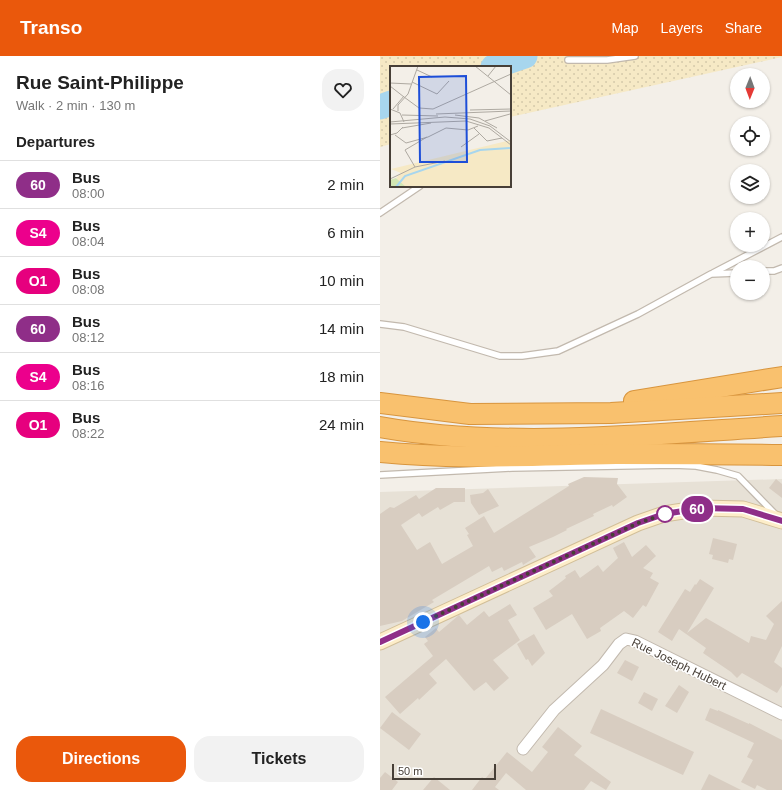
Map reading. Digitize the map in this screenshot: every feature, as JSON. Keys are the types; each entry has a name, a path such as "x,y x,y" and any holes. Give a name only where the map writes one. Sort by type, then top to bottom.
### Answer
{"highway":[{"path":"538,413 627,402 782,377"},
{"path":"380,403 470,414 611,413 782,403"},
{"path":"380,427 409,432 458,436 560,438 623,436 782,426"},
{"path":"380,452 458,457 616,454 782,455"}],"main road":[{"path":"380,642 638,523 664,514 702,508 743,509 782,521"}],"street":[{"name":"Rue Joseph Hubert","path":"523,749 554,710 602,665 619,644 626,639 635,641 782,714"}],"lane":[{"path":"568,60 608,60 635,56"},
{"path":"380,213 419,187"},
{"path":"380,324 404,327 500,356 522,356 558,351 638,314 782,237"},
{"path":"770,271 782,268"},
{"path":"711,274 730,273"},
{"path":"380,475 512,468 674,464 696,466 738,476 782,521"}],"shaded area":[{"path":"782,479 782,790 380,790 380,492"}],"sand":[{"path":"380,56 782,56 511,117 511,66 390,66 390,144 380,147"}],"building":[{"path":"584,477 618,478 617,484 627,497 613,507 612,505 593,514 594,516 566,529 567,530 529,547 536,557 523,565 522,562 504,571 502,567 492,572 489,566 432,600 434,602 402,621 380,626 380,514 390,507 394,508 416,495 419,499 436,488 465,488 465,502 454,502 440,510 438,507 422,517 419,513 401,525 417,550 430,542 442,564 473,546 467,535 469,534 465,528 484,516 494,533 569,486 568,484"},
{"path":"776,479 782,484 782,498 769,488"},
{"path":"488,489 499,506 479,515 471,503 470,495 483,493"},
{"path":"713,538 737,544 733,560 729,559 728,563 712,559 713,555 709,554"},
{"path":"624,542 632,557 646,545 656,556 643,568 653,573 650,578 659,583 646,607 643,605 633,618 624,611 600,628 601,631 587,639 572,614 546,630 533,608 553,596 549,591 566,578 565,576 575,570 580,578 598,565 603,572 618,558 613,548"},
{"path":"700,579 714,588 687,633 706,618 749,643 751,636 766,640 774,624 766,616 782,601 782,646 774,662 782,668 782,685 777,693 742,673 737,678 731,672 703,653 706,648 679,629 672,641 658,632 685,589 690,592"},
{"path":"510,604 517,615 508,620 520,640 493,660 509,678 494,691 486,682 474,691 446,659 429,674 437,683 419,700 418,698 400,714 385,697 433,656 424,644 428,641 425,637 436,628 439,632 459,615 467,625 484,611 489,617"},
{"path":"534,634 545,653 532,666 528,659 526,660 517,644"},
{"path":"625,660 639,667 632,681 617,673"},
{"path":"679,685 689,692 677,713 665,706"},
{"path":"644,692 658,699 652,711 638,703"},
{"path":"710,708 749,723 782,740 782,790 767,790 757,785 755,789 741,782 753,760 747,757 754,743 705,720"},
{"path":"601,709 694,752 683,775 590,733"},
{"path":"392,712 421,734 409,750 380,728"},
{"path":"558,727 582,746 574,755 611,782 606,790 591,781 584,790 526,790 506,773 495,787 499,790 472,790 482,777 485,779 507,752 532,772 548,752 542,747"},
{"path":"385,772 398,782 392,790 380,790 380,778"},
{"path":"709,774 741,790 701,790"},
{"path":"434,777 450,790 423,790"}],"waterway":[{"path":"496,66 525,56"},
{"path":"380,107 390,103"}],"bus line":[{"name":"60","path":"380,642 638,523 664,514 702,508 743,509 782,521"}],"route":[{"path":"423,622 638,523 665,514"}]}
